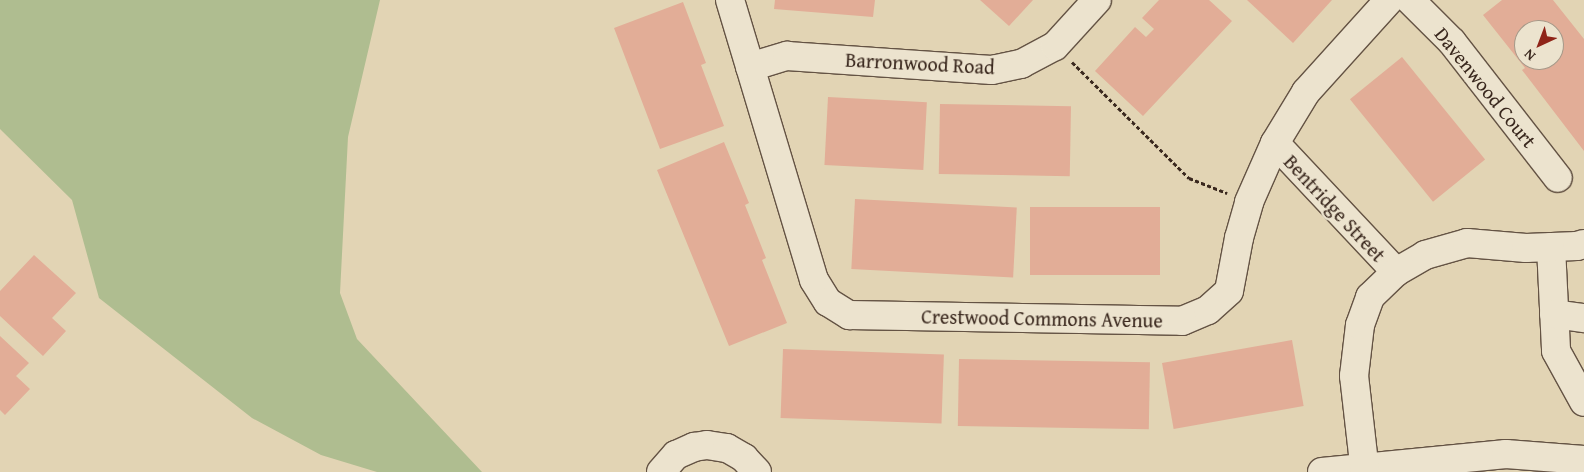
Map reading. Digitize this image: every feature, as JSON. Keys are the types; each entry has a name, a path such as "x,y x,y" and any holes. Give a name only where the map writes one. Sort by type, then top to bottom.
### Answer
{"street":[{"name":"Crestwood Commons Avenue","path":"730,0 814,280 828,302 849,315 1182,321 1208,310 1229,291 1239,238 1249,202 1275,143 1306,92 1389,0"},
{"name":"Barronwood Road","path":"750,67 787,56 992,70 1021,64 1055,46 1098,0"},
{"name":"Davenwood Court","path":"1410,0 1452,42 1558,178"},
{"name":"Bentridge Street","path":"1275,143 1396,272"},
{"path":"1364,469 1354,376 1360,326 1370,297 1396,272 1425,255 1467,243 1526,248 1584,244"},
{"path":"1551,247 1556,351 1584,402"},
{"path":"1554,314 1584,318"},
{"path":"661,472 676,455 694,447 707,445 727,448 738,454 757,472"},
{"path":"1322,472 1506,454 1584,460"}],"path":[{"path":"1055,46 1189,178 1249,202"}],"green space":[{"path":"0,0 380,0 348,137 340,293 357,339 482,472 377,472 321,455 252,418 99,298 72,200 0,129"}],"building":[{"path":"775,0 875,0 873,17 774,9"},
{"path":"980,0 1033,0 1009,26"},
{"path":"1159,0 1209,0 1232,21 1143,116 1095,71 1135,27 1146,37 1154,29 1142,18"},
{"path":"1247,0 1332,0 1293,43"},
{"path":"1502,0 1553,0 1584,39 1584,151 1522,70 1564,70 1564,20 1514,20 1514,54 1483,15"},
{"path":"683,2 706,63 701,65 724,126 660,149 614,28"},
{"path":"1402,57 1485,160 1433,202 1350,99"},
{"path":"828,97 927,102 923,170 824,165"},
{"path":"940,104 1071,106 1070,176 939,174"},
{"path":"724,142 749,203 745,205 766,258 762,260 787,323 729,346 657,170"},
{"path":"855,199 1017,207 1013,277 851,269"},
{"path":"1030,207 1160,207 1160,275 1030,275"},
{"path":"34,255 76,293 52,318 66,331 43,356 0,316 0,291"},
{"path":"0,336 29,363 16,376 30,389 5,415 0,410"},
{"path":"1292,340 1304,406 1174,429 1162,363"},
{"path":"783,349 944,355 941,424 781,418"},
{"path":"959,359 1150,362 1149,429 958,426"}]}
